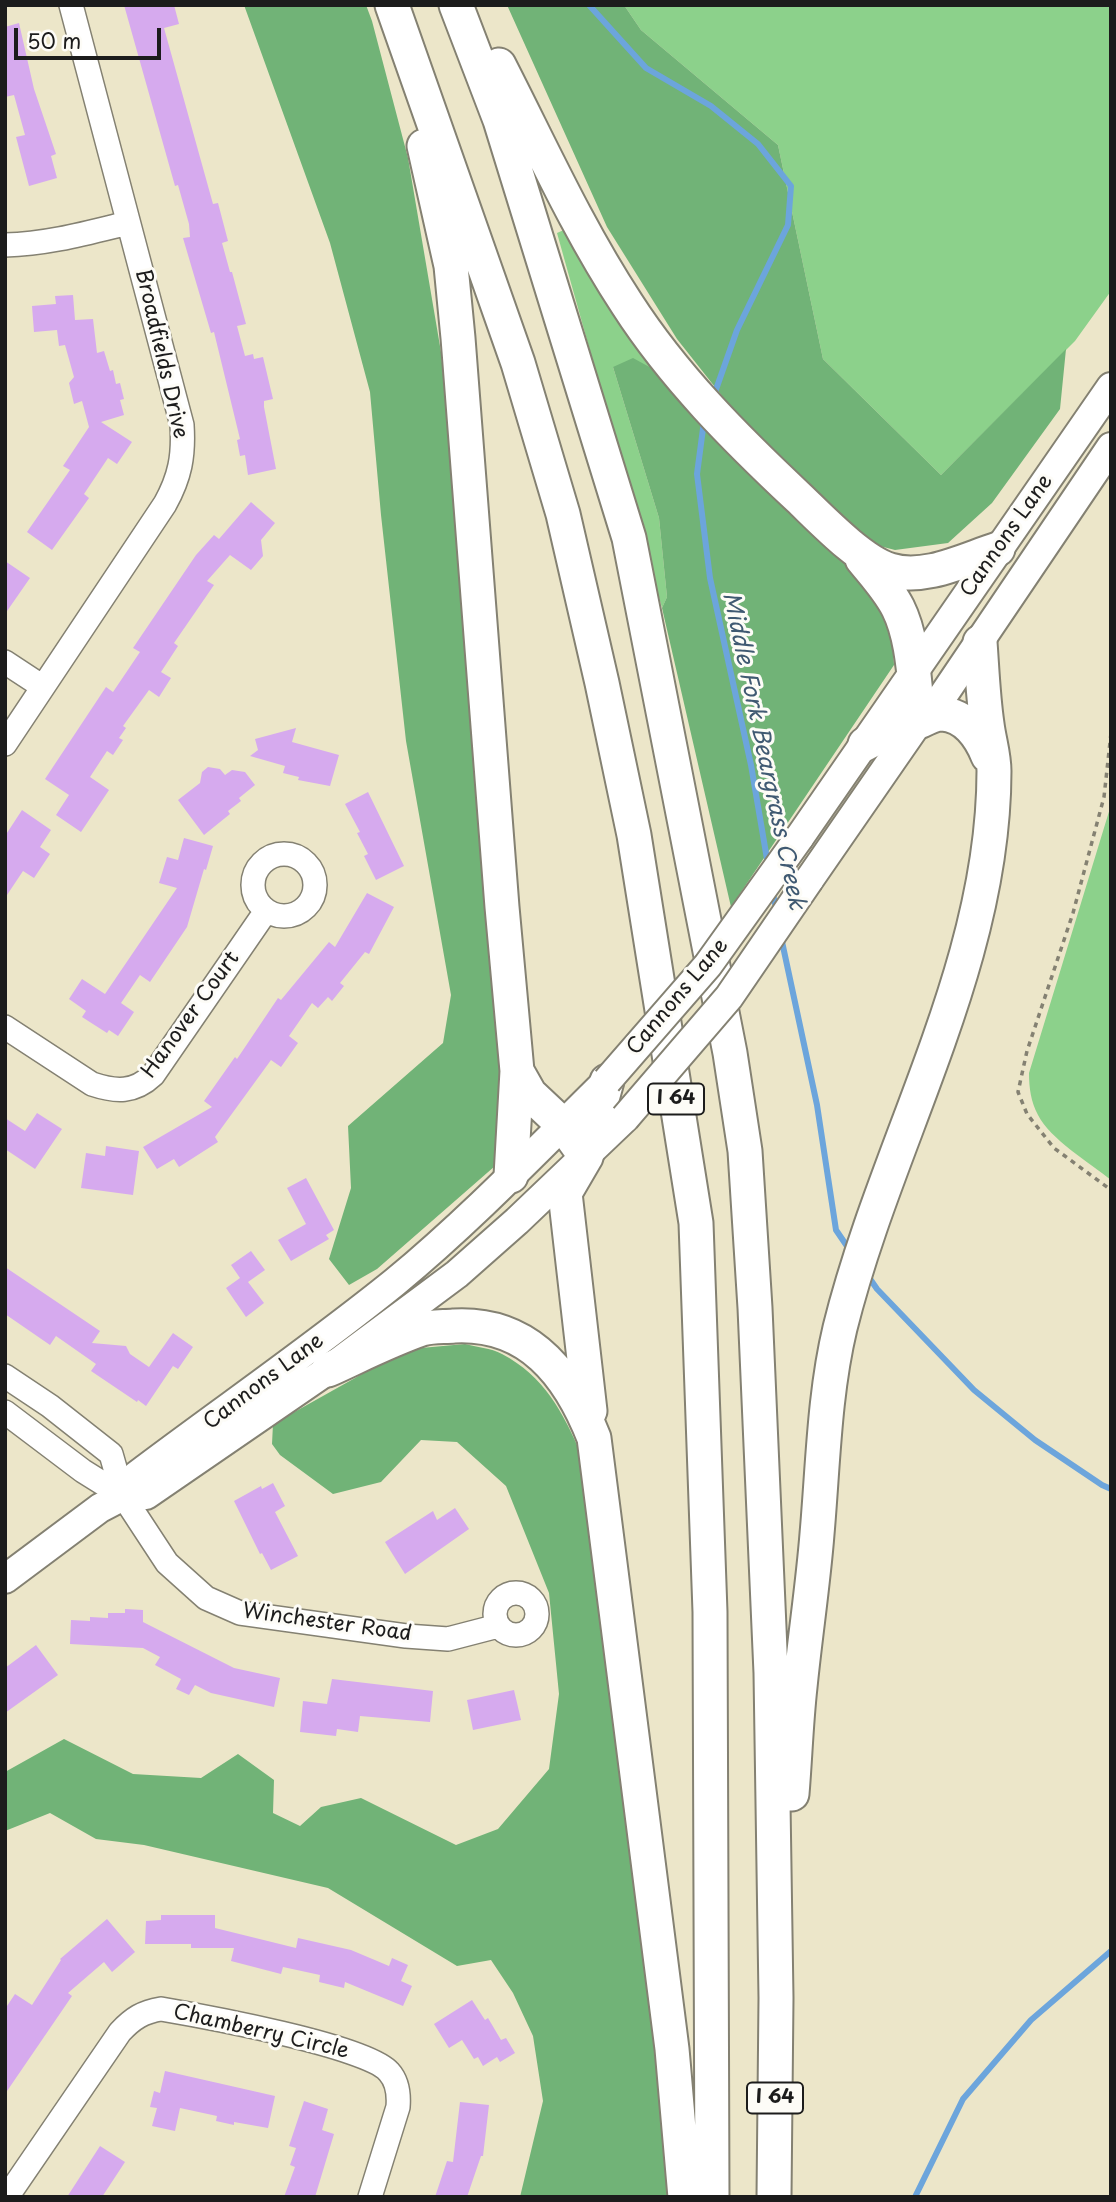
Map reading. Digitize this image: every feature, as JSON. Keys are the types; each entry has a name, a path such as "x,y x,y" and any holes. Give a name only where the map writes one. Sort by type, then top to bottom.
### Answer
{"highway":[{"name":"I 64","path":"392,5 514,351 563,514 634,835 696,1223 710,1612 712,2197"},
{"name":"I 64","path":"456,5 500,120 629,538 730,1053 745,1150 755,1308 771,1672 776,1998 774,2197"},
{"path":"469,5 579,226 627,305 669,362 723,425 852,548 884,586 898,608 908,636 919,721"},
{"path":"405,37 422,133 451,266 517,1072 511,1176"},
{"path":"852,548 890,570 915,574 998,549"},
{"path":"776,1998 800,1686 813,1584 830,1388 839,1331 884,1187 965,962 988,848 994,772 980,642"},
{"path":"864,744 891,729 939,714 957,717 967,724 983,743 994,772"},
{"path":"517,1072 530,1094 563,1125 586,1157"},
{"path":"607,1081 586,1157 565,1193 671,2049 685,2197"},
{"path":"320,1365 425,1328 474,1325 510,1333 545,1358 570,1386 594,1438"}],"main road":[{"name":"Cannons Lane","path":"320,1365 396,1281 511,1176 607,1081 708,965 1111,387"},
{"name":"Cannons Lane","path":"5,1579 100,1508 123,1496 146,1495 320,1365 457,1274 625,1118 729,998 919,721 942,697 1111,447"}],"street":[{"name":"Broadfields Drive","path":"5,744 165,504 176,484 184,451 182,425 71,5"},
{"path":"5,245 60,240 128,223"},
{"path":"5,662 43,687"},
{"name":"Hanover Court","path":"5,1027 99,1087 122,1091 134,1088 153,1075 266,911"},
{"name":"Winchester Road","path":"5,1376 50,1406 111,1454 123,1496 167,1563 206,1598 240,1613 407,1636 448,1639 498,1626"},
{"name":"Winchester Road","path":"5,1412 91,1476 123,1496"},
{"name":"Chamberry Circle","path":"7,2197 120,2032 136,2016 162,2009 334,2047 368,2057 389,2071 399,2096 398,2108 370,2197"}],"path":[{"path":"1111,733 1104,797 1073,913 1027,1051 1018,1092 1027,1114 1054,1147 1111,1190"}],"green space":[{"path":"244,5 366,5 372,21 408,158 441,352 492,932 503,1116 495,1166 377,1269 349,1285 329,1259 351,1188 348,1126 443,1043 451,995 406,741 370,392 330,243"},
{"path":"507,5 624,5 641,30 778,145 823,359 941,475 1066,349 1060,409 992,503 948,543 895,550 868,543 741,420 677,339 607,227"},
{"path":"624,5 1111,5 1111,291 1075,341 941,475 823,359 778,145 641,30"},
{"path":"566,229 664,375 613,367 659,518 667,597 662,608 557,233"},
{"path":"633,358 664,375 875,592 892,629 894,665 731,907 662,608 667,597 659,518 613,367"},
{"path":"1111,805 1111,1180 1061,1142 1044,1124 1032,1100 1029,1073"},
{"path":"465,1344 498,1352 530,1373 559,1410 581,1454 659,2050 670,2197 520,2197 543,2101 533,2036 513,1993 491,1960 457,1966 328,1888 144,1845 96,1839 50,1813 5,1831 5,1772 64,1739 133,1774 201,1778 238,1754 274,1780 273,1813 300,1826 321,1807 361,1798 456,1845 498,1829 549,1769 559,1694 549,1593 506,1486 457,1442 421,1440 381,1482 333,1494 280,1455 272,1444 273,1424 380,1364 421,1348"}],"building":[{"path":"124,5 174,5 179,24 164,28 213,204 218,203 228,241 222,243 246,324 237,326 245,356 253,354 254,359 263,357 273,399 264,401 264,407 276,469 248,475 245,455 240,456 237,440 240,439 214,332 211,333 183,238 190,237 189,224 178,185 175,186"},
{"path":"19,23 34,89 56,154 51,156 57,178 29,186 16,137 25,135 14,95 5,97 5,27"},
{"path":"73,295 75,320 93,319 97,353 104,351 116,384 120,383 124,399 120,400 124,415 101,422 132,442 117,464 108,458 84,494 89,498 52,550 27,532 70,470 63,466 89,427 82,401 74,404 69,383 74,377 65,345 59,346 57,330 34,332 32,306 56,304 55,296"},
{"path":"251,502 275,523 261,540 263,556 251,570 230,555 207,581 214,585 174,643 178,646 161,672 171,678 159,697 149,690 123,726 126,728 119,738 123,740 113,755 107,751 90,777 109,790 81,832 56,815 69,795 45,779 106,687 113,692 140,652 133,648 196,555 214,535 219,539"},
{"path":"5,561 30,578 5,614"},
{"path":"296,728 292,742 339,755 330,786 298,780 299,777 283,773 285,766 250,756 258,750 255,739"},
{"path":"208,767 220,769 225,775 232,770 245,772 255,785 239,798 241,801 228,811 230,814 204,835 178,800 200,783 202,772"},
{"path":"368,792 404,866 376,880 364,856 368,854 357,833 360,832 345,804"},
{"path":"22,810 51,830 40,847 50,854 34,878 23,871 5,898 5,836"},
{"path":"184,838 213,846 187,927 150,982 140,975 121,1003 134,1012 118,1036 109,1030 107,1033 82,1017 86,1011 69,999 82,979 105,994 177,888 159,883 167,857 178,860"},
{"path":"367,893 394,907 369,954 365,952 340,983 344,986 332,1001 328,997 318,1008 312,1003 289,1036 298,1043 281,1067 271,1060 215,1137 218,1142 179,1167 174,1159 157,1169 143,1147 212,1107 204,1101 235,1057 237,1059 278,998 281,1000 329,942 335,947"},
{"path":"37,1113 62,1129 35,1169 5,1149 5,1118 25,1131"},
{"path":"106,1146 139,1151 133,1195 81,1188 86,1153 105,1156"},
{"path":"306,1178 334,1230 326,1235 329,1239 291,1261 278,1240 306,1224 287,1188"},
{"path":"251,1251 265,1270 248,1282 264,1303 246,1317 226,1288 240,1278 231,1265"},
{"path":"5,1267 100,1331 92,1343 126,1346 130,1354 149,1367 173,1333 193,1347 178,1369 173,1366 146,1406 91,1371 96,1364 56,1336 50,1345 5,1314"},
{"path":"273,1483 285,1506 275,1512 298,1556 271,1570 262,1553 260,1554 234,1501 261,1486 262,1489"},
{"path":"455,1508 469,1529 405,1574 385,1542 433,1511 437,1520"},
{"path":"125,1609 143,1610 143,1622 234,1668 280,1678 274,1707 211,1693 195,1685 189,1695 176,1689 181,1679 155,1665 160,1657 143,1648 70,1644 71,1620 108,1618 108,1613 125,1613"},
{"path":"36,1645 58,1675 5,1713 5,1668"},
{"path":"332,1679 433,1691 430,1722 360,1716 358,1732 337,1729 336,1736 300,1732 303,1701 327,1704"},
{"path":"514,1690 521,1720 473,1730 467,1700"},
{"path":"161,1915 215,1915 215,1928 296,1948 298,1938 351,1950 389,1966 392,1958 408,1965 401,1981 412,1986 403,2006 345,1982 344,1988 319,1982 320,1975 283,1967 281,1974 231,1961 234,1948 145,1944 146,1921 161,1920"},
{"path":"107,1919 135,1952 112,1972 104,1962 68,1993 72,1996 5,2094 5,2009 15,1994 32,2005 60,1959"},
{"path":"472,2000 485,2020 488,2018 501,2040 506,2038 515,2053 500,2062 497,2057 483,2066 478,2057 474,2059 462,2040 449,2048 434,2024"},
{"path":"165,2071 275,2096 268,2128 216,2121 217,2116 180,2108 175,2131 152,2126 157,2108 150,2107 154,2091 160,2093"},
{"path":"304,2101 328,2109 322,2130 334,2134 315,2197 284,2197 295,2167 290,2165 296,2148 289,2146"},
{"path":"460,2102 489,2105 483,2156 467,2197 435,2197 447,2161 453,2162"},
{"path":"100,2146 125,2162 102,2197 67,2197"}],"waterway":[{"name":"Middle Fork Beargrass Creek","path":"589,5 646,68 711,106 758,144 791,186 788,225 737,330 713,398"},
{"name":"Middle Fork Beargrass Creek","path":"704,421 697,474 710,578 751,765 768,865"},
{"name":"Middle Fork Beargrass Creek","path":"772,889 777,913"},
{"name":"Middle Fork Beargrass Creek","path":"781,937 817,1105 836,1230 851,1252"},
{"name":"Middle Fork Beargrass Creek","path":"868,1276 877,1289 974,1390 1035,1440 1111,1489"},
{"name":"Middle Fork Beargrass Creek","path":"915,2197 963,2099 1031,2020 1111,1951"}]}
